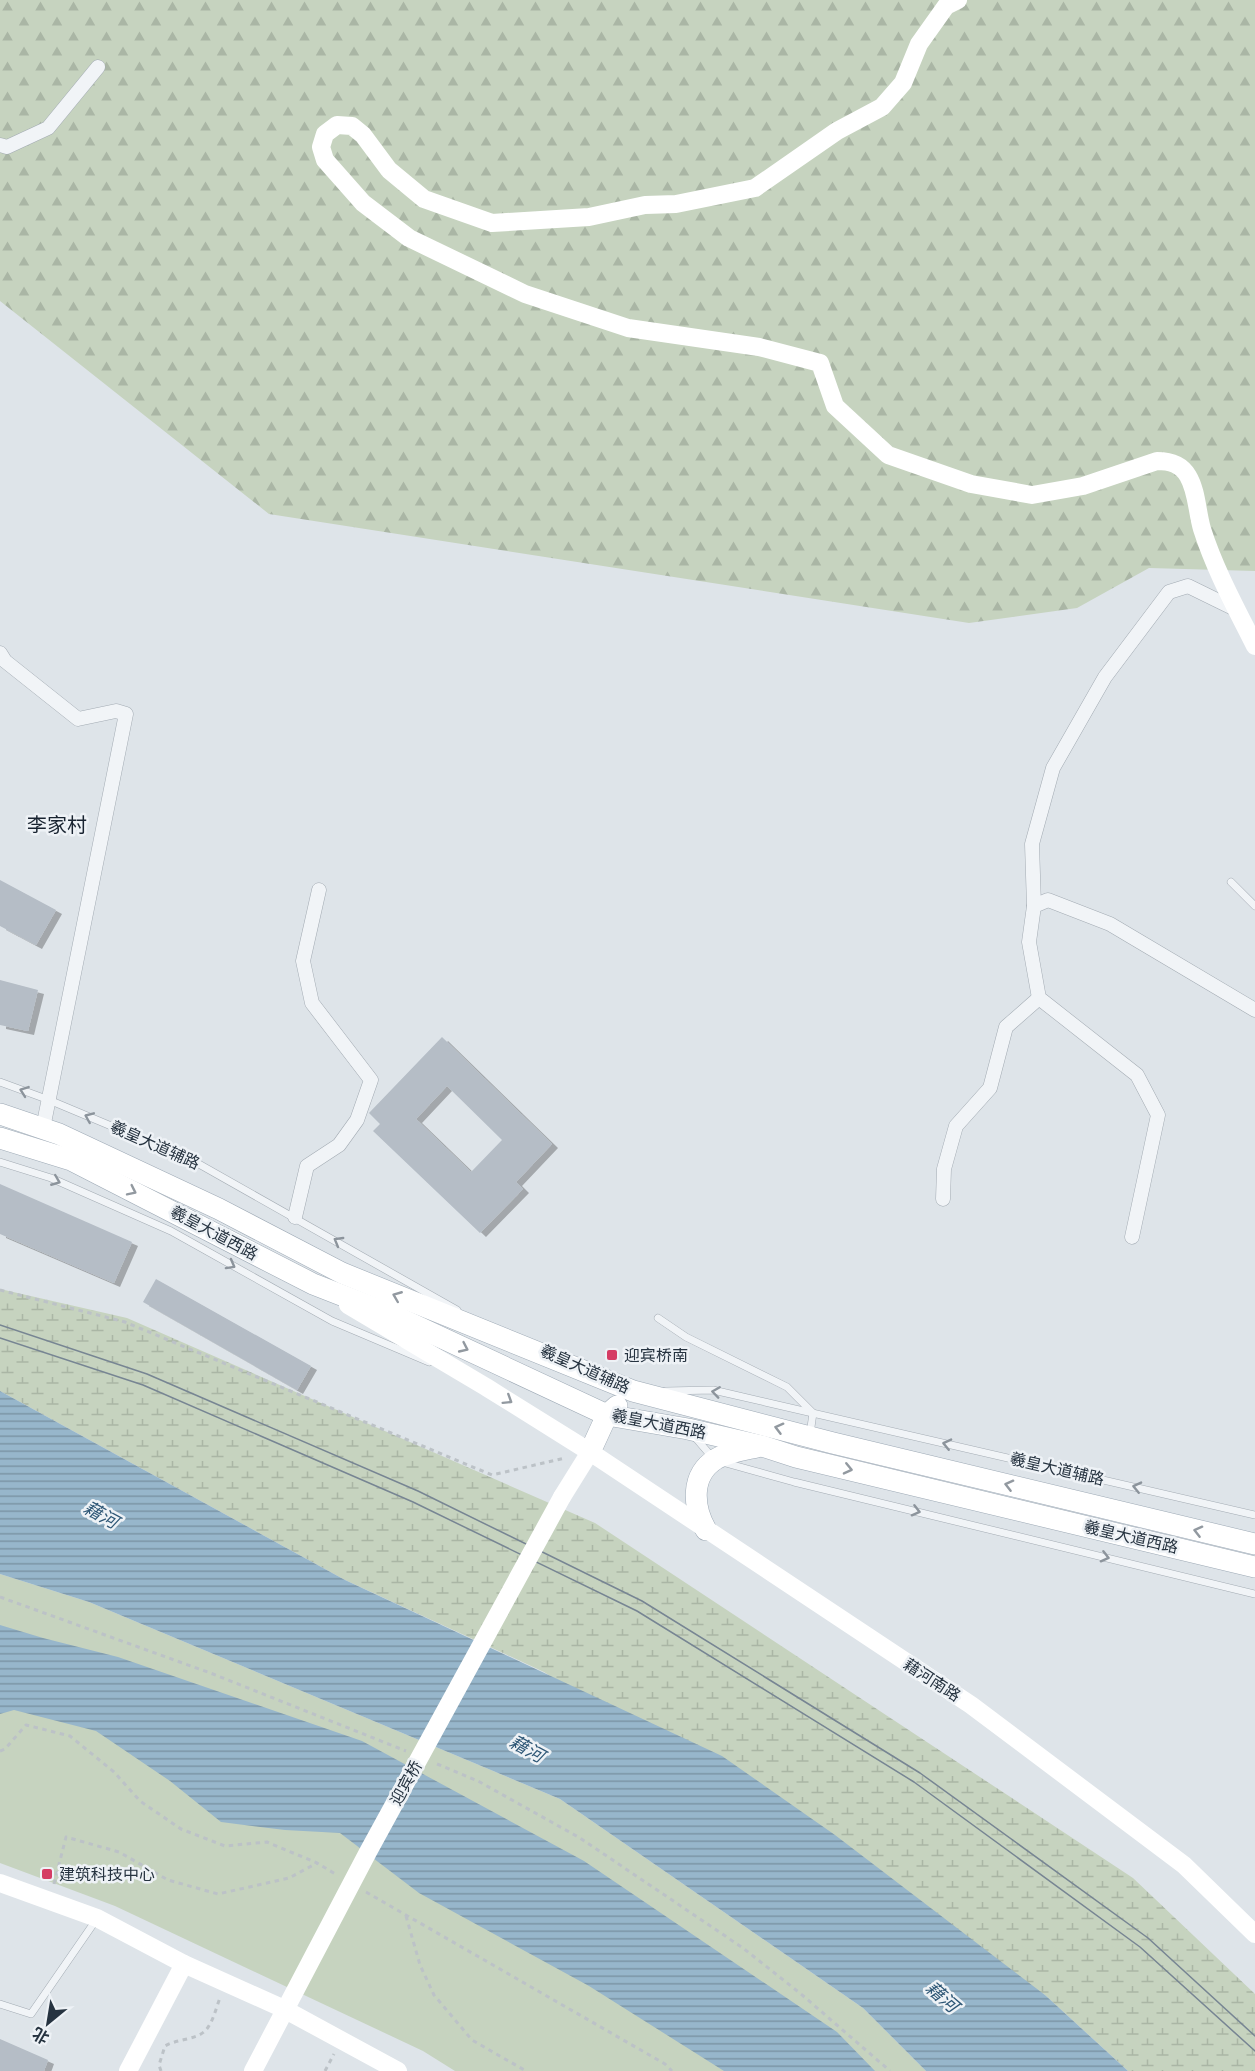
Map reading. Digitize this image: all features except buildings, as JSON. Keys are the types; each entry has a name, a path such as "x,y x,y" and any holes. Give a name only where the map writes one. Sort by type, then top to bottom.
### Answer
{"main road":[{"path":"958,0 946,6 919,44 903,83 882,107 837,131 755,188 676,204 645,205 589,217 492,223 424,199 389,170 363,135 352,126 337,125 330,129 322,140 322,154 363,203 409,238 525,294 628,328 759,347 820,363 835,406 888,455 971,484 1032,495 1083,486 1157,461 1176,464 1184,469 1189,477 1202,528 1213,559 1255,646"},
{"name":"羲皇大道西路","path":"0,1114 59,1134 219,1209 342,1273 633,1392 1255,1544"},
{"name":"羲皇大道西路","path":"0,1138 70,1160 314,1284 395,1316 607,1415 688,1429 762,1446 808,1460 1255,1567"},
{"name":"藉河南路","path":"314,1284 590,1452 971,1705 1184,1865 1255,1934"},
{"path":"590,1452 607,1415 633,1392"},
{"path":"706,1530 698,1516 695,1501 697,1485 704,1471 715,1460 734,1452 762,1446"},
{"name":"迎宾桥","path":"253,2071 368,1852 562,1497 590,1452"},
{"path":"0,1883 97,1918 184,1964 282,2008 396,2070"},
{"path":"128,2071 184,1964"}],"street":[{"path":"0,145 8,147 48,128 98,67"},
{"path":"1132,1237 1158,1115 1137,1075 1039,998 1029,942 1034,906 1032,844 1053,768 1105,677 1169,592 1188,586 1237,610"},
{"path":"0,653 5,661 78,719 116,711 126,714 43,1128"},
{"path":"295,1217 307,1166 339,1145 357,1120 371,1080 312,1003 303,961 319,890"},
{"path":"1034,906 1048,900 1110,924 1255,1010"},
{"path":"944,1199 944,1168 956,1126 990,1088 1006,1027 1039,998"}],"lane":[{"path":"1231,882 1255,906"},
{"name":"羲皇大道辅路","path":"0,1082 190,1159 459,1311"},
{"path":"0,1162 51,1178 171,1231 332,1321 486,1387"},
{"name":"羲皇大道辅路","path":"470,1316 633,1392 713,1390 1255,1515"},
{"path":"658,1318 686,1337 787,1387 813,1413 810,1436"},
{"path":"688,1429 715,1460 794,1482 1255,1594"},
{"path":"0,2004 31,2014 97,1918"}],"path":[{"path":"0,1290 125,1322 492,1475 590,1452"},
{"path":"0,1597 213,1674 412,1754"},
{"path":"434,1763 478,1781 580,1838 743,1948 801,1994 890,2071"},
{"path":"50,1900 66,1838 119,1852 168,1880 218,1894 289,1878 317,1863"},
{"path":"406,1916 420,1965 434,1995 472,2040 526,2071"},
{"path":"161,2071 159,2065 165,2046 173,2041 196,2036 205,2031 226,1983"},
{"path":"665,2064 677,2071"}],"green space":[{"path":"0,0 1255,0 1255,571 1149,568 1077,608 969,623 269,514 0,301"},
{"path":"0,1289 127,1318 595,1523 1133,1878 1255,1994 1255,2071 1128,2071 1045,1995 544,1672 345,1580 0,1391"},
{"path":"0,1574 89,1602 560,1799 863,2008 926,2071 455,2071 423,2051 115,1906 0,1863"}],"water":[{"name":"藉河","path":"0,1391 345,1580 722,1756 835,1835 1045,1995 1128,2071 926,2071 863,2008 560,1799 89,1602 0,1574"},
{"path":"0,1625 118,1657 362,1741 584,1861 837,2032 875,2071 724,2071 589,1986 419,1893 340,1833 285,1830 221,1822 170,1781 96,1731 14,1710 0,1714"}],"tram line":[{"path":"0,1325 147,1374 418,1491 642,1601 920,1773 1148,1938 1255,2036"},
{"path":"0,1338 143,1385 413,1502 637,1611 914,1782 1140,1947 1255,2051"}],"place":[{"name":"迎宾桥南","path":"612,1355"},
{"name":"建筑科技中心","path":"47,1874"}],"district":[{"name":"李家村","path":"57,825"}]}
